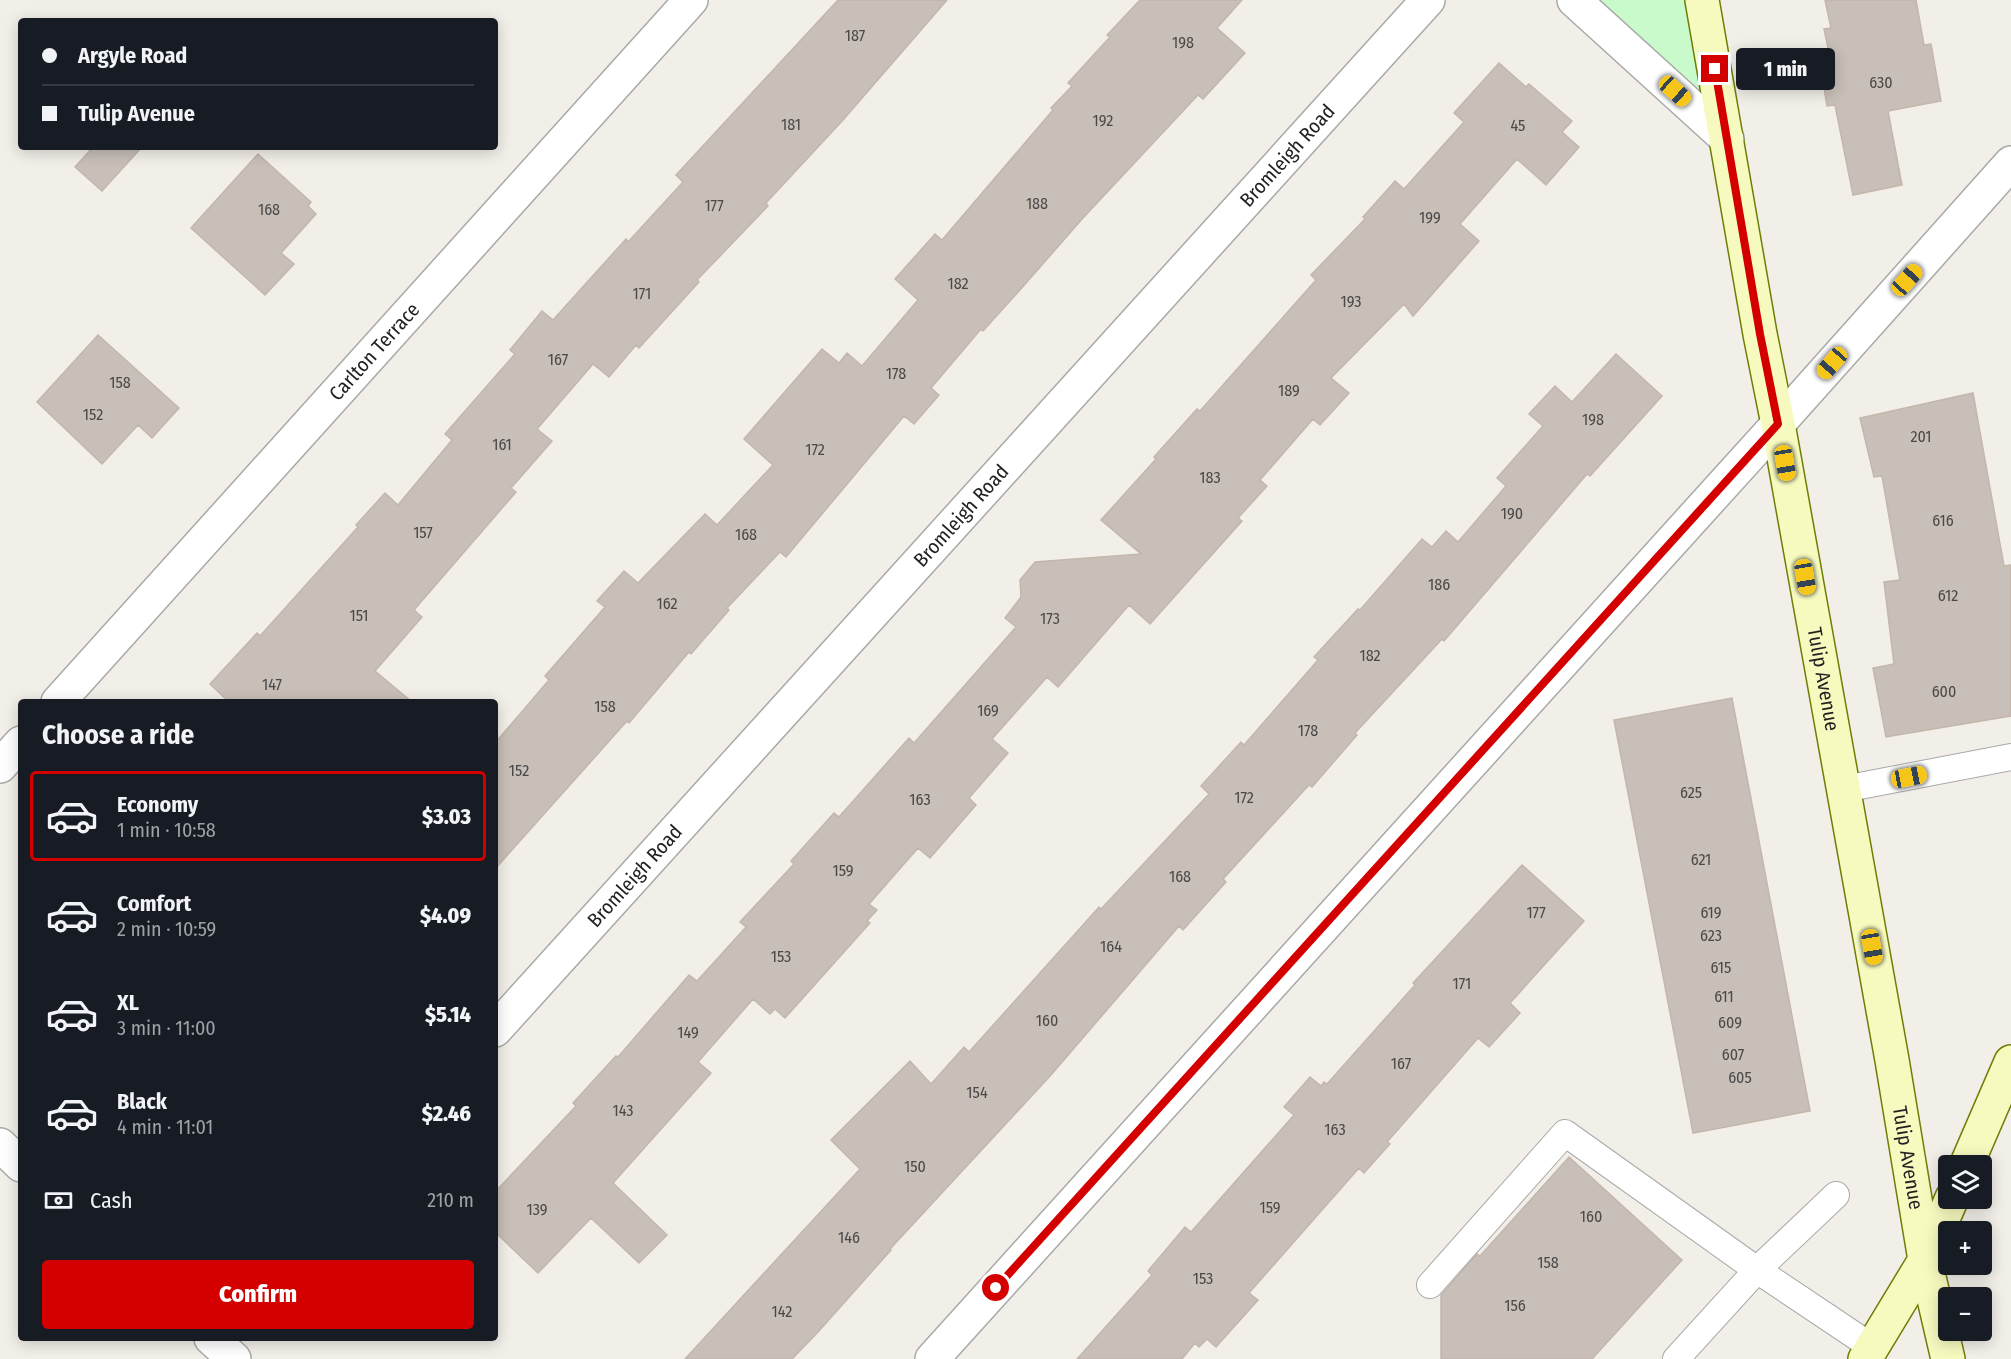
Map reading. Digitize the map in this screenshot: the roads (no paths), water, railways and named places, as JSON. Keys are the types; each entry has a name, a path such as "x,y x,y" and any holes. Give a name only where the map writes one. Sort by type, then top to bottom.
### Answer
{"main road":[{"name":"Tulip Avenue","path":"1702,0 1760,334 1892,1060 1925,1260 1948,1359"},
{"path":"1971,1155 2011,1062"},
{"path":"1868,1353 1925,1260 1947,1209"}],"street":[{"name":"Carlton Terrace","path":"61,699 691,0"},
{"name":"Bromleigh Road","path":"498,1027 1428,0"},
{"path":"1574,0 1727,139"},
{"path":"932,1359 1778,424 2011,163"},
{"path":"0,766 18,746"},
{"path":"0,1145 18,1162"}],"lane":[{"path":"1844,789 2011,757"},
{"path":"1430,1285 1565,1133 1757,1270 1868,1353"},
{"path":"1676,1359 1757,1270 1836,1195"}]}
